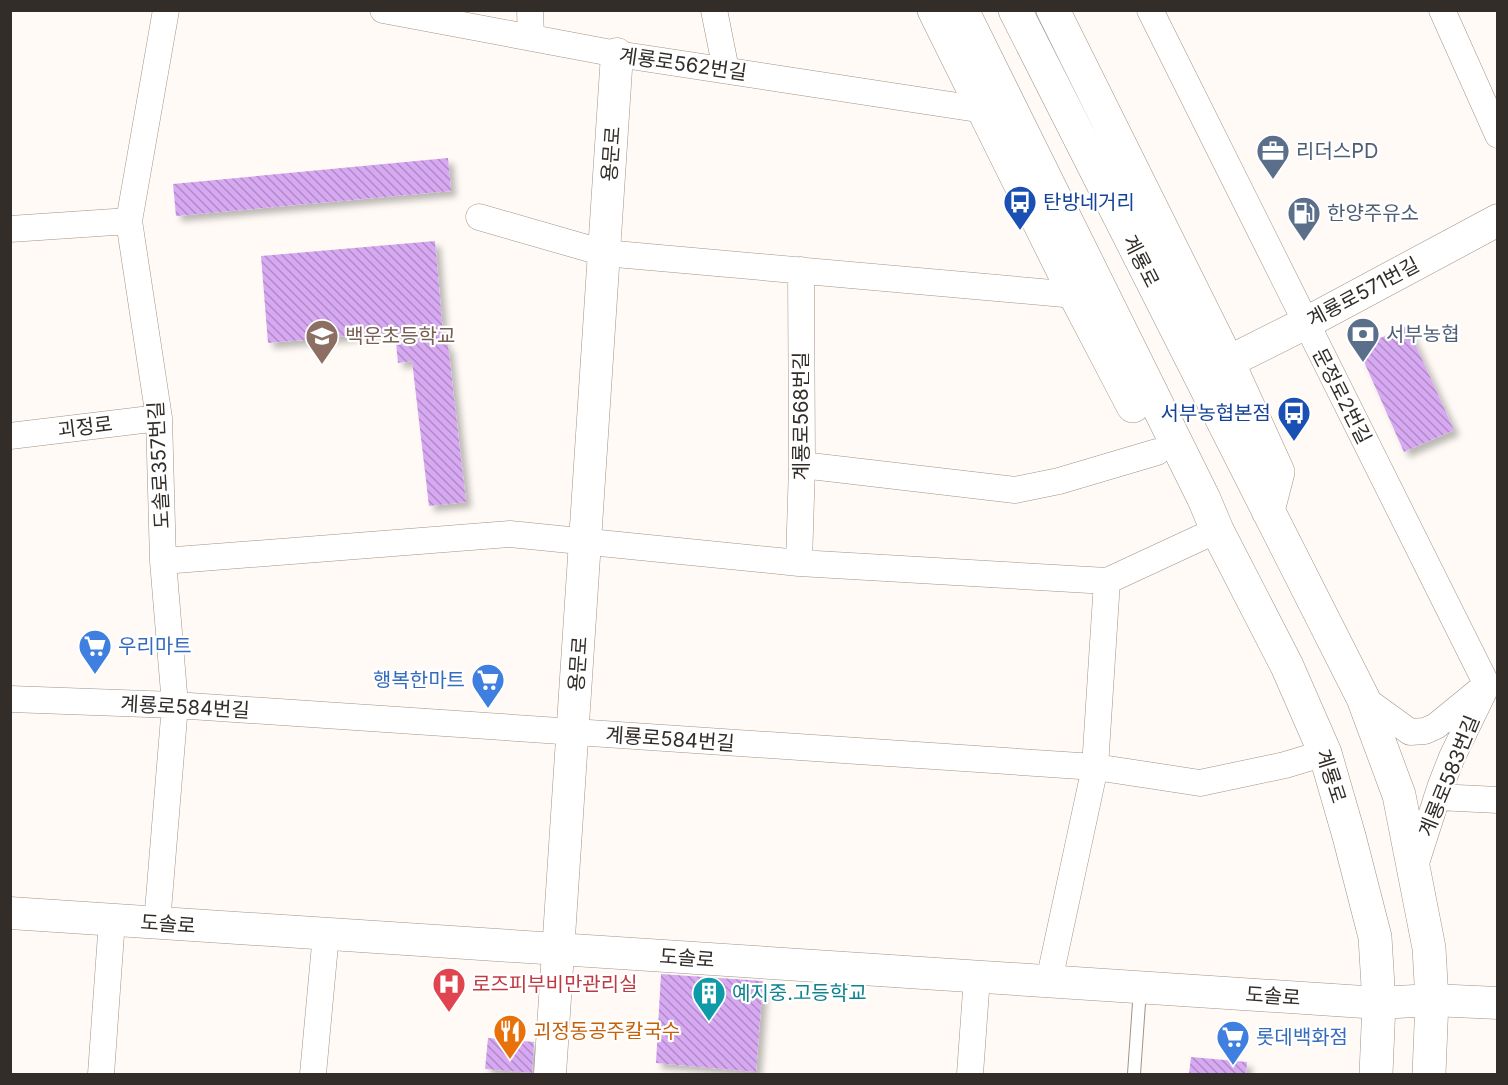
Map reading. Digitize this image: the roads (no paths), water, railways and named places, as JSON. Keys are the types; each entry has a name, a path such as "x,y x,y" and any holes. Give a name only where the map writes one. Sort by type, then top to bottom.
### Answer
{"main road":[{"path":"934,10 1075,295 1173,483 1204,499"},
{"name":"계룡로","path":"962,10 1204,499 1217,530 1287,666 1325,753 1375,937 1379,1003 1376,1074"},
{"name":"계룡로","path":"1015,10 1363,698 1399,795 1429,948 1432,1000 1429,1074"},
{"name":"계룡로","path":"1053,10 1228,362 1278,472 1268,511"}],"street":[{"name":"도솔로357번길","path":"158,923 175,705 163,561 159,418 129,221 166,10"},
{"name":"계룡로562번길","path":"383,10 617,54 984,110"},
{"path":"530,10 531,37"},
{"path":"714,10 726,70"},
{"name":"문정로2번길","path":"1150,10 1306,323 1492,679"},
{"path":"1442,10 1497,135"},
{"name":"용문로","path":"550,1074 617,54"},
{"path":"479,217 604,253 1075,295"},
{"name":"계룡로571번길","path":"1228,362 1306,323 1497,220"},
{"path":"10,229 129,221"},
{"name":"계룡로568번길","path":"799,563 802,465 801,270"},
{"name":"괴정로","path":"10,435 159,418"},
{"path":"802,465 1015,490 1059,481 1156,452"},
{"path":"163,561 510,534 799,563 1107,581 1217,530"},
{"path":"1049,981 1095,766 1107,581"},
{"name":"계룡로583번길","path":"1363,698 1410,732 1425,731 1436,726 1492,679"},
{"name":"계룡로583번길","path":"1414,869 1452,757 1492,679"},
{"name":"계룡로584번길","path":"10,699 175,705 1095,766 1200,783 1286,765 1325,753"},
{"path":"1437,797 1497,800"},
{"name":"도솔로","path":"10,914 1379,1003 1432,1000 1497,1004"},
{"path":"101,1074 112,920"},
{"path":"313,1074 326,934"},
{"path":"970,1074 977,977"}],"lane":[{"path":"1134,1074 1141,987"}],"place":[{"name":"리더스PD","path":"1273,180"},
{"name":"탄방네거리","path":"1020,231"},
{"name":"한양주유소","path":"1304,242"},
{"name":"서부농협","path":"1363,363"},
{"name":"백운초등학교","path":"322,365"},
{"name":"서부농협본점","path":"1294,442"},
{"name":"우리마트","path":"95,675"},
{"name":"행복한마트","path":"488,709"},
{"name":"로즈피부비만관리실","path":"449,1013"},
{"name":"예지중.고등학교","path":"709,1022"},
{"name":"괴정동공주칼국수","path":"510,1060"},
{"name":"롯데백화점","path":"1233,1066"}]}
